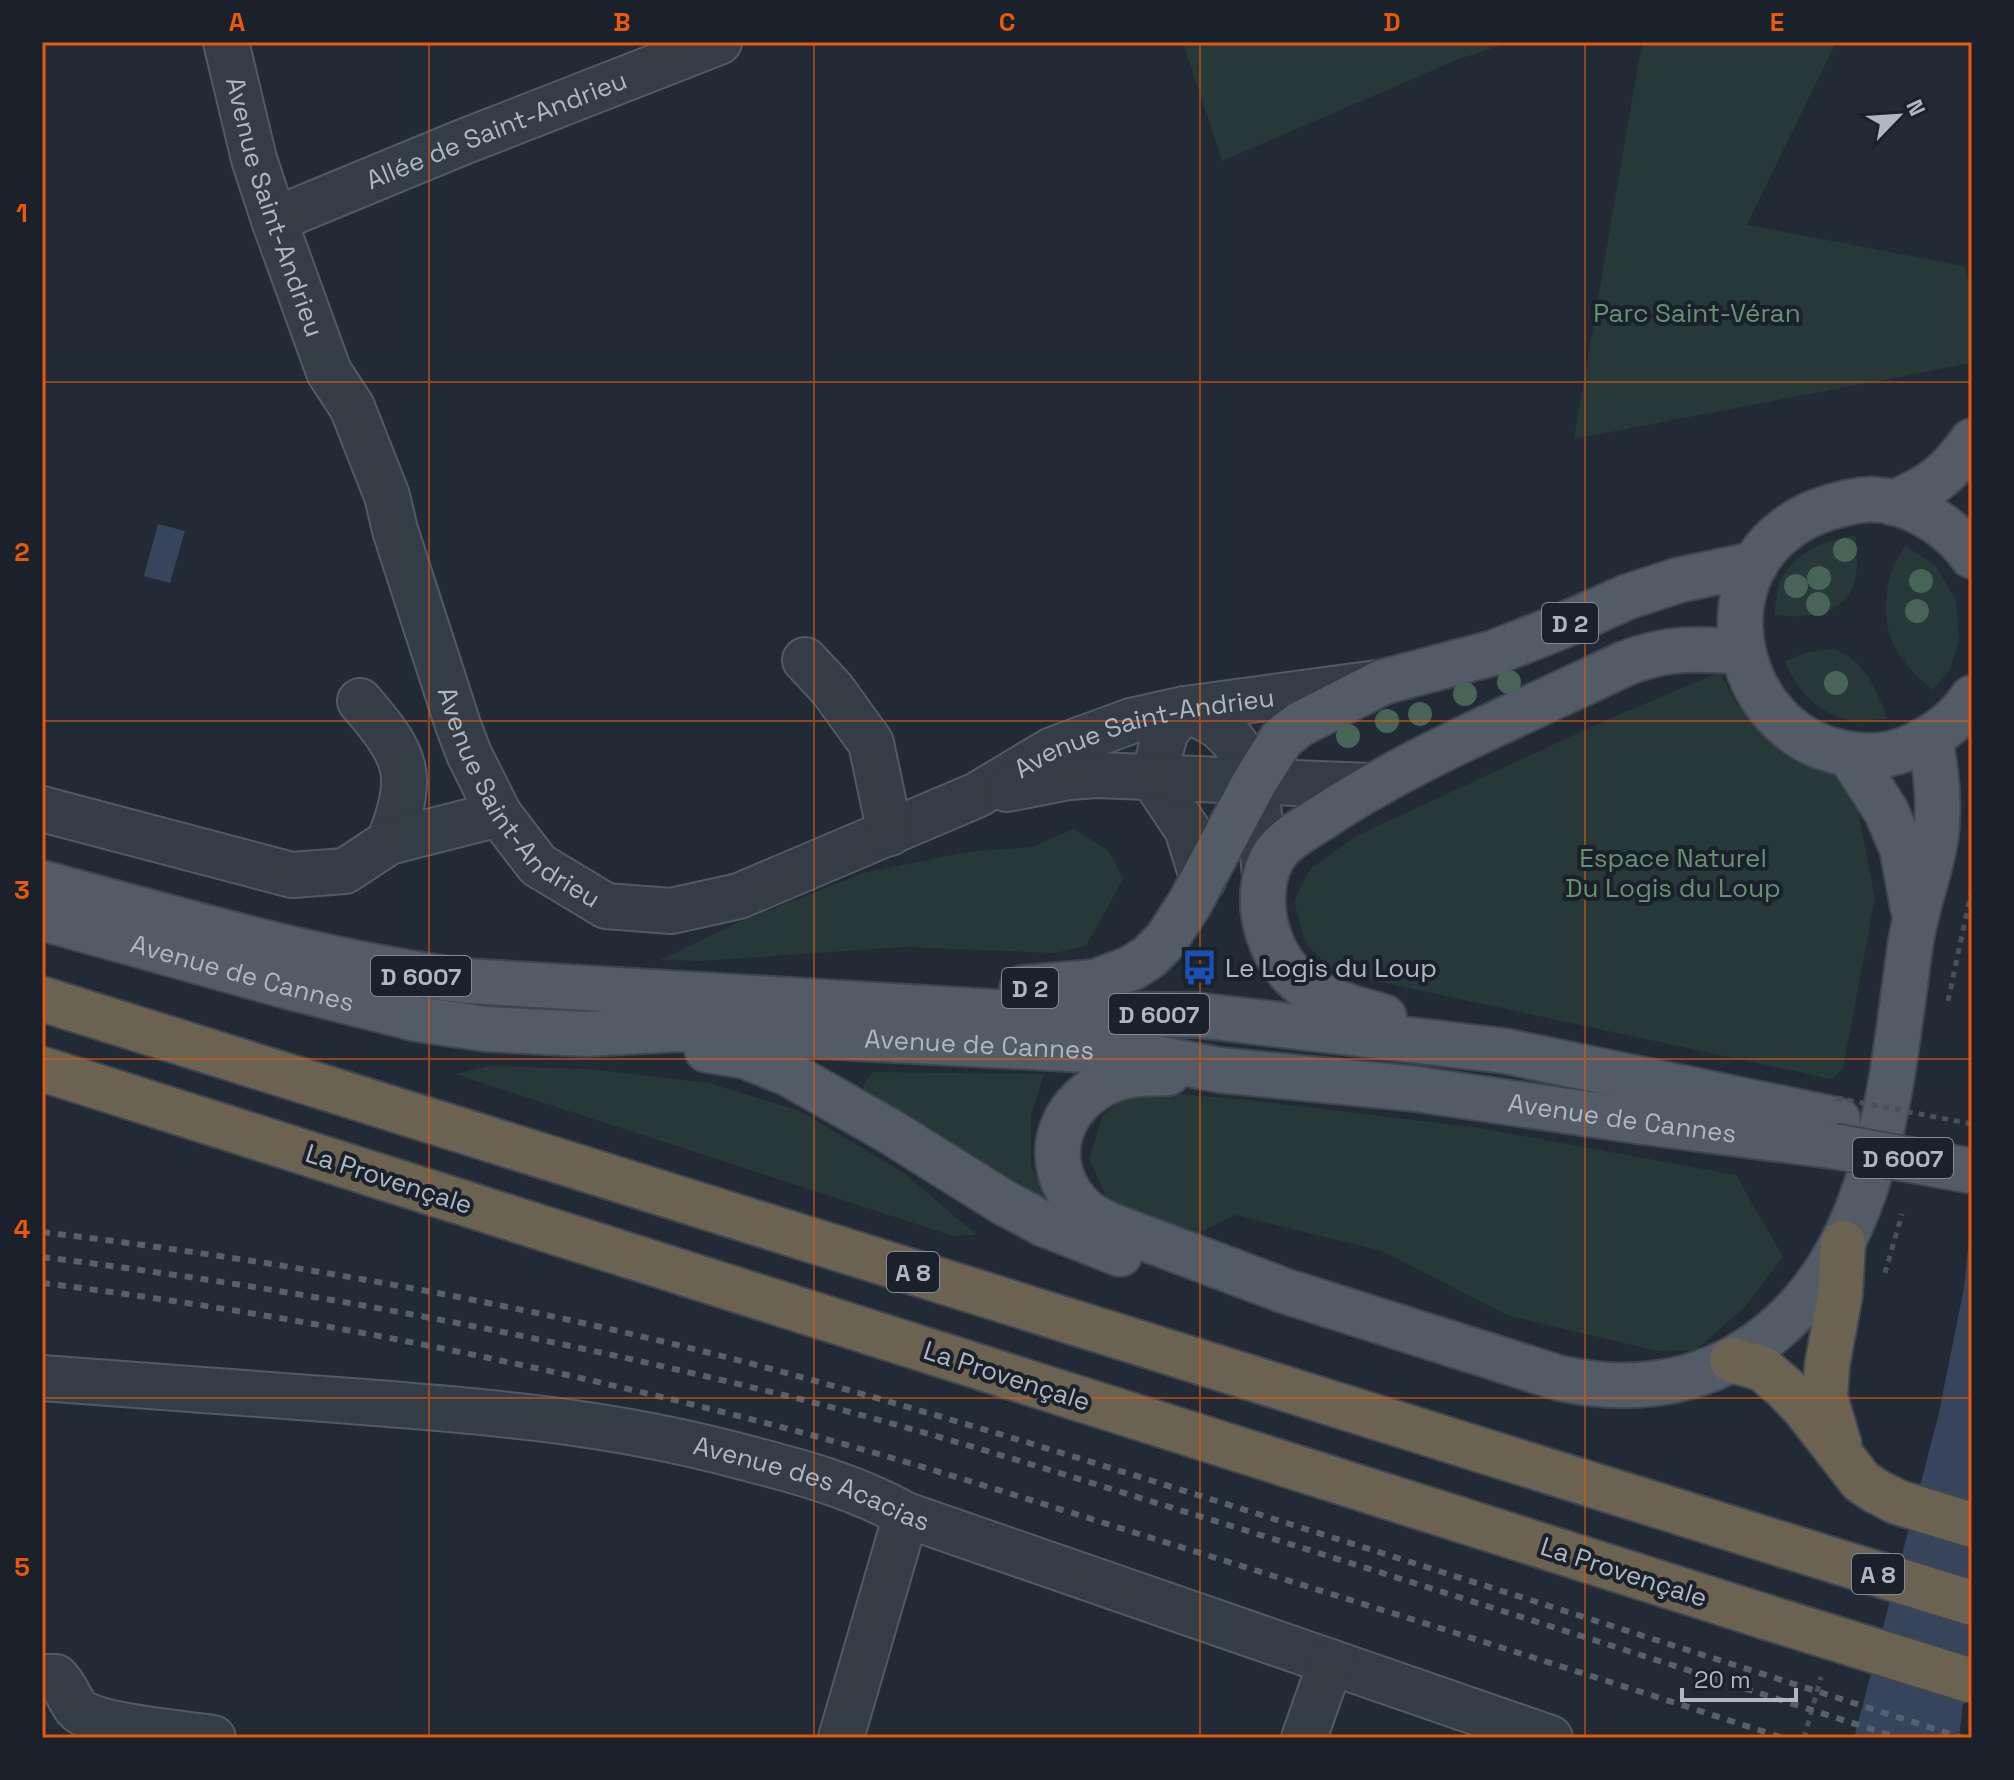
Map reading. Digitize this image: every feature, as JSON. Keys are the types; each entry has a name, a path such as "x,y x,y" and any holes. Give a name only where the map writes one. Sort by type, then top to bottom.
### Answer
{"highway":[{"name":"A 8","path":"42,999 1972,1603"},
{"name":"La Provençale","path":"42,1069 1972,1681"},
{"path":"1843,1243 1840,1295 1827,1366 1825,1397 1831,1425 1847,1465"},
{"path":"1732,1360 1763,1369 1784,1387 1861,1481 1897,1502 1972,1525"}],"main road":[{"path":"1894,503 1930,487 1972,441"},
{"path":"1972,556 1962,542 1932,518 1894,503 1857,500 1818,509 1785,530 1769,546 1756,564 1739,618 1742,652 1749,676 1767,707 1792,732 1823,748 1850,755 1875,756 1898,752 1930,739 1962,714 1972,698"},
{"name":"D 2","path":"811,999 1095,982 1132,968 1166,940 1203,880 1254,783 1282,738 1300,724 1383,682 1493,653 1627,597 1679,580 1756,564"},
{"name":"D 2","path":"1265,874 1277,851 1294,836 1371,786 1651,653 1678,649 1742,652"},
{"path":"1219,1070 1125,1076 1085,1096 1072,1108 1060,1132 1058,1159 1071,1193 1086,1211 1107,1224 1285,1291 1559,1378 1619,1387 1676,1380 1704,1373 1732,1360 1785,1324 1812,1291 1843,1243 1858,1209 1884,1118 1914,914 1934,847 1938,803 1930,739"},
{"path":"1850,755 1886,811 1902,848 1914,914"},
{"path":"1265,874 1263,900 1266,929 1276,956 1287,971 1315,994 1335,1003 1505,1051"},
{"name":"D 6007","path":"42,883 294,951 406,974 481,982 811,999"},
{"name":"Avenue de Cannes","path":"42,918 417,1019 486,1029 586,1034 680,1029 1126,1052 1219,1070 1416,1089 1637,1121 1836,1121 1972,1171"},
{"name":"Avenue de Cannes","path":"811,999 1029,1014 1197,1015 1505,1051 1836,1121 1972,1144"},
{"path":"586,1034 745,1056 789,1074 1003,1202 1094,1246 1222,1288 1285,1291"}],"street":[{"name":"Avenue Saint-Andrieu","path":"226,42 254,159 274,220 329,372 352,407 387,496 395,530 469,754 499,814 538,865 606,906 671,911 739,896 977,795 1052,750 1131,721 1185,709 1383,682"},
{"name":"Allée de Saint-Andrieu","path":"274,220 567,100 719,42"},
{"path":"805,660 832,689 871,743 890,833"},
{"path":"360,701 390,736 405,771 402,809 389,842"},
{"path":"1203,880 1187,829 1153,778 1166,731 1185,709 1217,725 1242,754 1254,783 1265,874"},
{"path":"405,771 469,754"},
{"name":"D 2","path":"977,795 1069,777 1097,775 1371,786"},
{"path":"42,809 292,875 345,871 389,842 499,814"},
{"name":"Avenue des Acacias","path":"42,1378 574,1421 700,1446 815,1476 876,1499 906,1515 1550,1738"},
{"path":"841,1738 906,1515"},
{"path":"1304,1738 1331,1662"},
{"path":"42,1677 56,1677 65,1686 78,1711 96,1720 213,1738"}],"path":[{"path":"1836,1121 1972,1124"}],"green space":[{"path":"1183,42 1512,42 1459,59 1222,161"},
{"name":"Parc Saint-Véran","path":"1642,42 1836,42 1747,225 1964,266 1972,285 1972,363 1574,439"},
{"path":"1856,536 1856,575 1853,587 1839,605 1807,616 1774,615 1780,582 1793,563 1823,544"},
{"path":"1906,546 1935,565 1956,600 1959,641 1950,670 1933,690 1902,659 1887,622 1889,579"},
{"path":"1834,649 1862,668 1879,697 1887,719 1853,721 1837,717 1818,706 1801,690 1785,661 1808,652"},
{"name":"Espace Naturel Du Logis du Loup","path":"1720,672 1737,705 1788,749 1852,780 1875,898 1843,1069 1831,1079 1334,972 1305,943 1294,901 1310,869 1356,836 1613,717"},
{"path":"1074,829 1109,851 1123,879 1086,946 1055,953 904,947 701,961 660,960 739,922 863,873 966,852 1032,847"},
{"path":"490,1066 589,1069 709,1083 800,1111 904,1173 977,1235 953,1236 455,1074"},
{"path":"873,1072 1044,1074 1031,1116 1031,1166 1047,1200 1021,1205 873,1107 863,1086"},
{"path":"1135,1090 1480,1128 1736,1175 1783,1257 1746,1306 1696,1350 1658,1351 1509,1316 1382,1251 1235,1215 1191,1237 1110,1205 1089,1159 1103,1115"}],"water":[{"path":"158,524 185,531 170,583 144,576"},
{"path":"1972,1207 1972,1626 1959,1738 1854,1738 1938,1417 1964,1288"}],"railway":[{"path":"42,1232 228,1257 413,1288 597,1326 779,1371 1153,1481 1963,1738"},
{"path":"42,1257 224,1282 494,1330 674,1369 873,1418 1462,1598 1899,1738"},
{"path":"42,1283 224,1309 404,1341 584,1379 762,1422 1028,1499 1783,1738"}],"place":[{"name":"Le Logis du Loup","path":"1199,968"}]}
